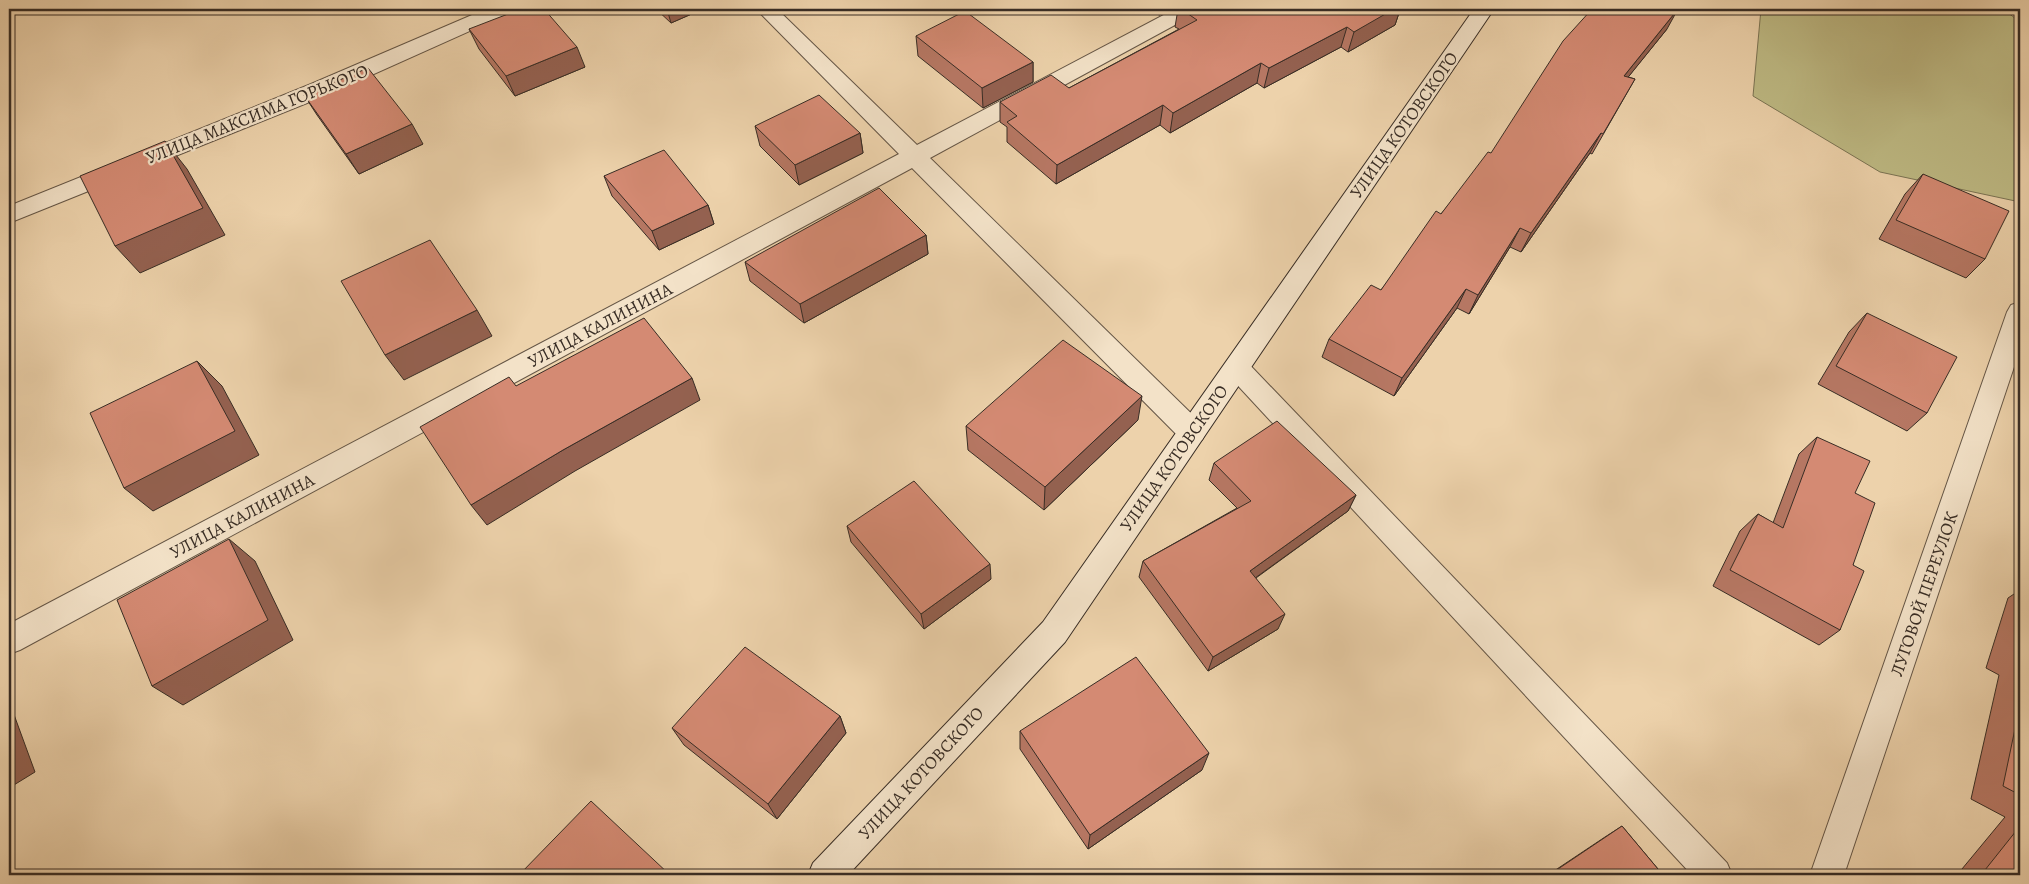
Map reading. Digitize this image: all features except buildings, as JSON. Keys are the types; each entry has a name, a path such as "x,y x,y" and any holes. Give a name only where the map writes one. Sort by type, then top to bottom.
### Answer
{"street":[{"name":"УЛИЦА МАКСИМА ГОРЬКОГО","path":"9,215 265,111 503,9"},
{"path":"766,9 1192,432"},
{"name":"УЛИЦА КАЛИНИНА","path":"9,640 1190,9"},
{"name":"УЛИЦА КОТОВСКОГО","path":"825,875 1054,632 1484,9"},
{"name":"ЛУГОВОЙ ПЕРЕУЛОК","path":"1828,875 2020,312"},
{"path":"1237,368 1715,875"}],"shaded area":[{"path":"1761,9 2003,9 2020,22 2020,202 1880,172 1753,96"}]}
